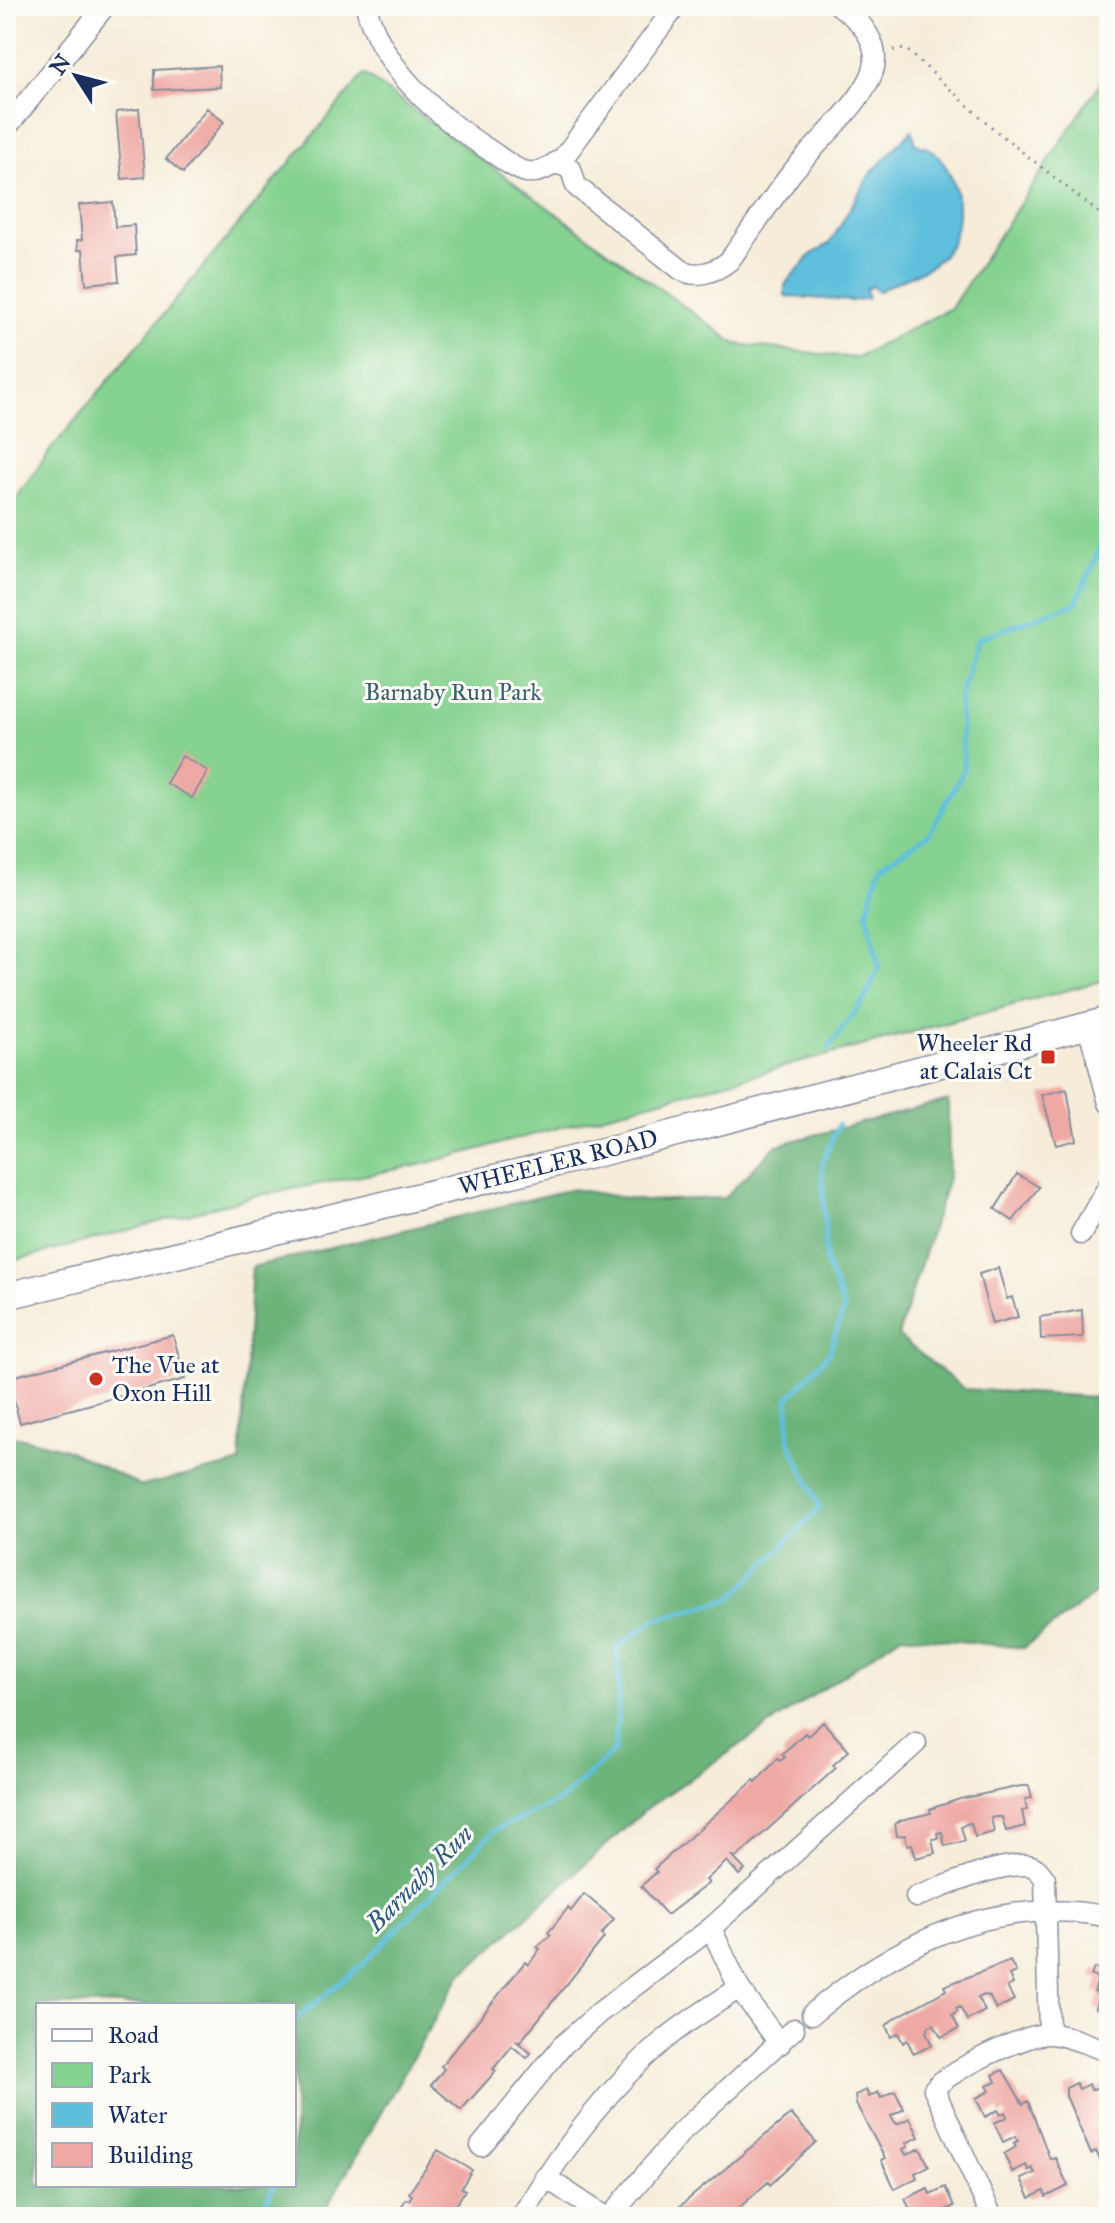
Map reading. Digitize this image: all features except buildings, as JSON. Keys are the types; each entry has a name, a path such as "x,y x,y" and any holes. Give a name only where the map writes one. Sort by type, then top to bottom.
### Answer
{"main road":[{"name":"WHEELER ROAD","path":"6,1296 607,1151 1099,1022"}],"street":[{"path":"6,128 105,6"},
{"path":"366,6 373,30 398,71 446,117 523,171 538,172 557,163 676,6"},
{"path":"557,163 571,169 576,186 680,269 689,275 717,270 729,261 790,175 861,91 872,73 873,49 858,19 840,6"},
{"path":"1099,1022 1109,1103"},
{"path":"1081,1234 1109,1185"},
{"path":"481,2146 563,2045 600,2012 711,1928 916,1743"},
{"path":"916,1897 975,1876 1028,1865 1038,1870 1045,1879 1049,2034"},
{"path":"812,2014 869,1970 917,1943 988,1919 1044,1911 1109,1917"},
{"path":"545,2177 608,2217 681,2132 787,2036 739,1988 711,1928"},
{"path":"521,2217 545,2177 621,2084 664,2040 739,1988"},
{"path":"992,2217 934,2089 950,2074 1026,2040 1049,2034 1109,2052"}],"path":[{"path":"873,49 906,49 996,131 1109,221"}],"green space":[{"name":"Barnaby Run Park","path":"1109,70 1109,979 424,1164 255,1196 6,1263 6,513 47,454 364,74 736,344 855,358 951,308"},
{"path":"948,1100 949,1175 898,1336 964,1389 1109,1398 1109,1583 1024,1648 902,1635 650,1806 459,1977 321,2217 6,2217 6,1434 63,1448 142,1486 240,1463 252,1267 572,1189 644,1201 724,1198 777,1145"}],"water":[{"path":"912,130 916,144 931,150 942,161 955,187 958,201 956,230 943,255 928,267 878,292 872,286 866,289 868,298 851,301 785,296 785,285 790,278 812,254 830,243 870,174"}],"waterway":[{"name":"Barnaby Run","path":"828,1048 864,1000 879,968 867,912 880,866 929,834 964,770 959,699 977,639 1076,603 1099,551 1109,515"},
{"name":"Barnaby Run","path":"296,2018 361,1966 495,1830 561,1800 615,1750 619,1697 617,1647 656,1619 731,1599 820,1508 789,1441 788,1399 829,1353 844,1308 826,1263 822,1164 838,1125"},
{"name":"Barnaby Run","path":"259,2217 273,2187"}],"place":[{"name":"Wheeler Rd at Calais Ct","path":"1048,1057"},
{"name":"The Vue at Oxon Hill","path":"96,1379"}]}
